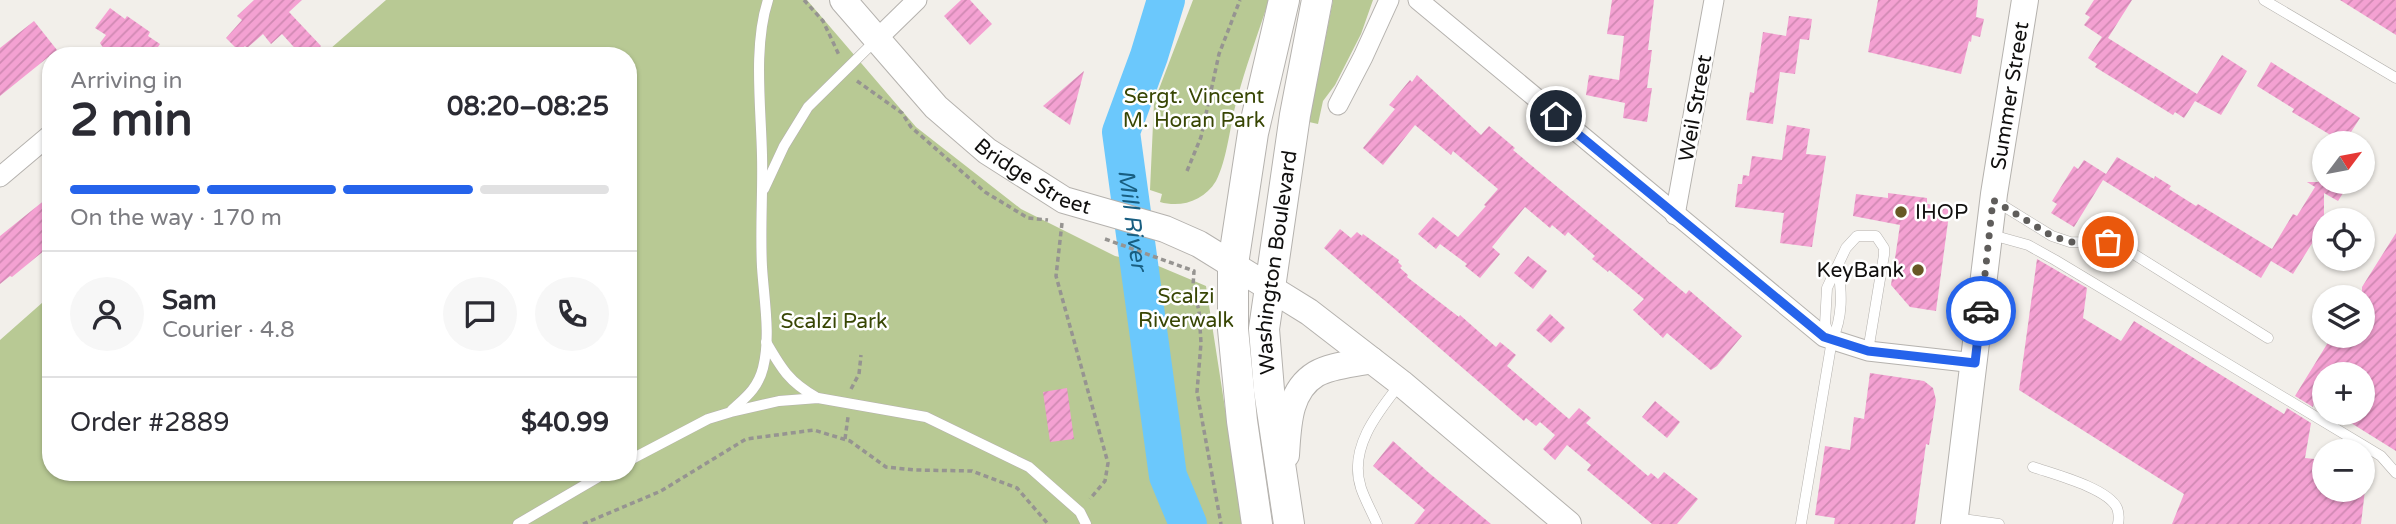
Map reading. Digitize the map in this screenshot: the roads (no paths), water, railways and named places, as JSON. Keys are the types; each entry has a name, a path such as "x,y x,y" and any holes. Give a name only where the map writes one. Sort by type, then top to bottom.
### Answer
{"main road":[{"name":"Bridge Street","path":"843,0 936,107 987,151 1064,200 1165,229 1199,244 1310,312 1401,383 1568,524"},
{"name":"Washington Boulevard","path":"1257,524 1241,421 1233,329 1233,264 1253,134 1284,0"},
{"name":"Washington Boulevard","path":"1289,524 1269,390 1264,329 1295,115 1317,0"},
{"name":"Summer Street","path":"1955,521 1993,200 2025,0"},
{"path":"1283,488 1289,418 1299,390 1317,374 1371,360"}],"street":[{"path":"877,39 916,0"},
{"path":"1338,105 1389,0"},
{"path":"1418,0 1824,337 1868,351 1975,363"},
{"name":"Weil Street","path":"1675,215 1714,0"},
{"path":"0,177 42,142"}],"lane":[{"path":"731,411 755,389 763,368 766,342 761,246 761,45 768,0"},
{"path":"2264,0 2396,78"},
{"path":"763,192 784,146 808,107 877,39"},
{"path":"1993,200 2070,242 2116,243 2268,338"},
{"path":"1989,234 2028,245 2381,450 2396,473"},
{"path":"1801,524 1832,340 1825,324 1827,288 1851,240 1867,235 1876,236 1884,248 1868,351"},
{"path":"766,342 785,375 818,398"},
{"path":"1377,524 1361,488 1357,468 1360,450 1377,412 1401,383"},
{"path":"637,456 708,419 731,411 779,401 818,398 926,417 1029,467 1080,512 1086,524"},
{"path":"2033,467 2099,491 2117,509 2118,524"},
{"path":"518,524 592,481"},
{"path":"1955,521 1999,524"}],"waterway":[{"name":"Mill River","path":"1166,0 1121,132 1168,476 1188,524"}],"place":[{"name":"IHOP","path":"1901,212"},
{"name":"KeyBank","path":"1918,270"}],"park label":[{"name":"Sergt. Vincent M. Horan Park","path":"1194,108"},
{"name":"Scalzi Riverwalk","path":"1186,308"},
{"name":"Scalzi Park","path":"834,321"}]}
